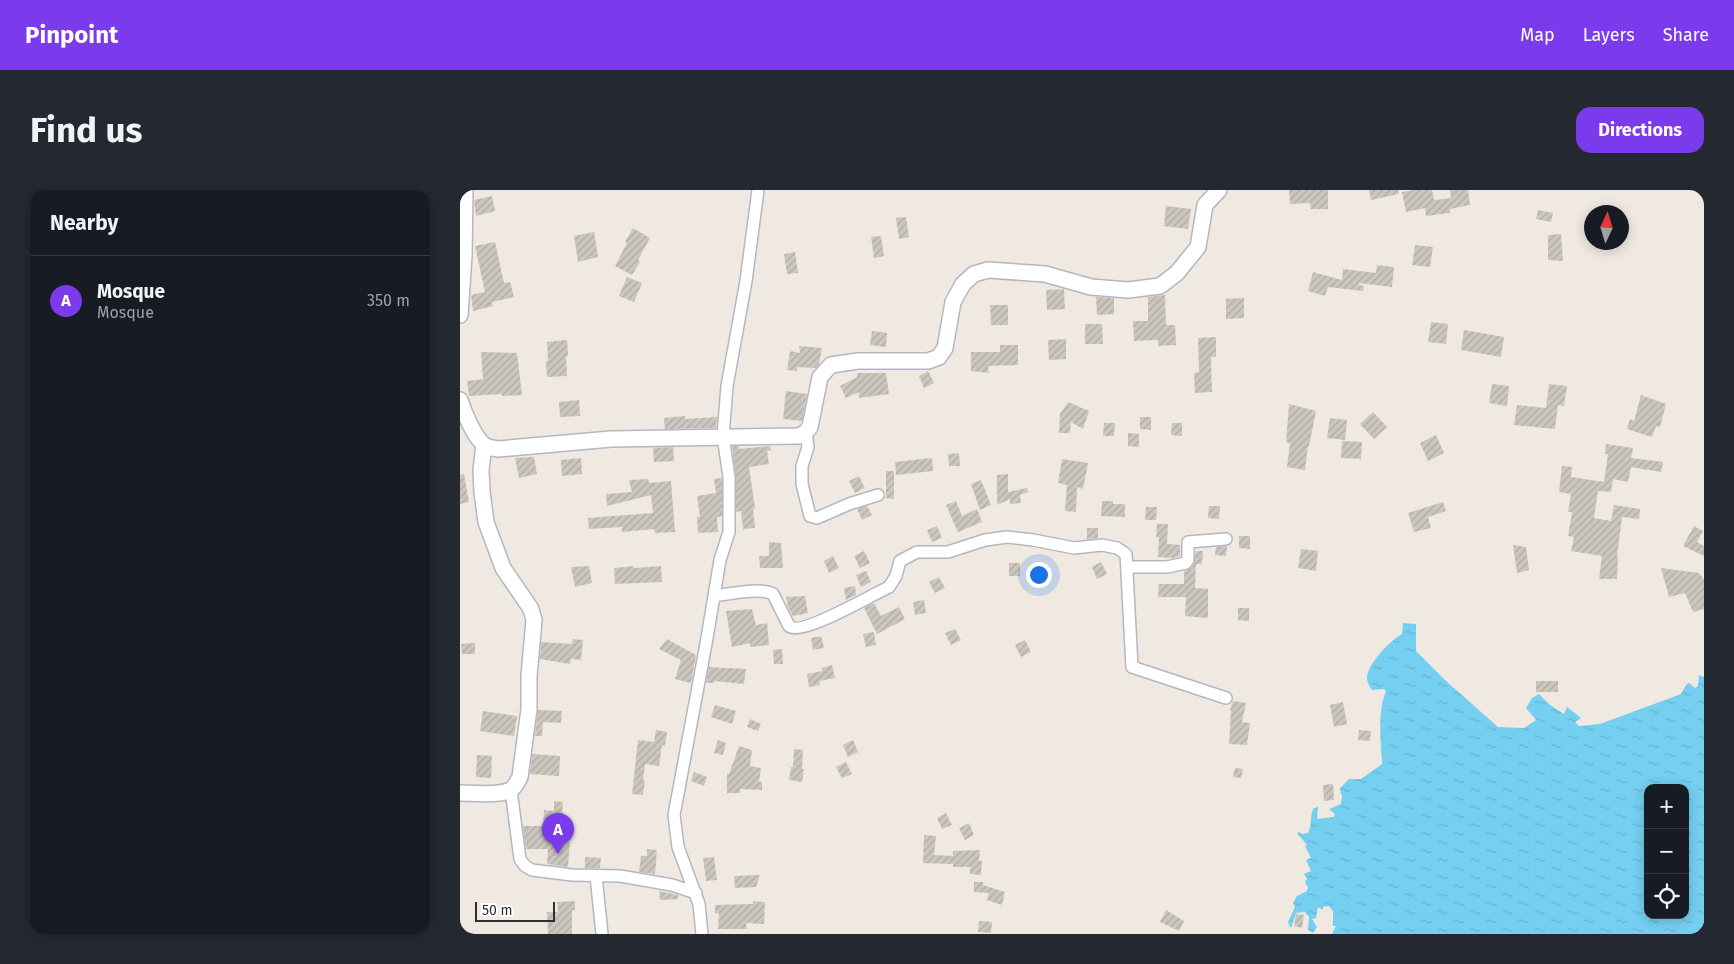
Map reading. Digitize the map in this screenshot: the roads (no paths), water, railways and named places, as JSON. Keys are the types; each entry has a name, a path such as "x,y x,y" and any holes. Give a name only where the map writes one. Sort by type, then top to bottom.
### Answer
{"street":[{"path":"460,315 464,256 465,190"},
{"path":"702,934 699,904 678,847 674,815 720,560 729,532 729,477 723,436 727,386 746,280 758,190"},
{"path":"462,410 484,446 498,449 611,439 799,436 810,427 820,377 830,365 858,361 928,361 939,357 945,348 952,302 963,284 974,274 988,270 1045,274 1091,287 1128,290 1160,286 1177,274 1198,247 1205,205 1219,190"},
{"path":"806,432 808,446 802,466 802,484 810,516 817,518 849,504 878,495"},
{"path":"460,793 500,793 511,790 516,784 520,777 529,709 529,676 534,620 531,609 503,568 486,522 481,470 484,446"},
{"path":"714,596 745,592 769,592 774,594 789,626 798,629 819,622 889,587 896,576 900,561 917,552 948,552 984,540 1006,537 1074,548 1102,545 1117,548 1126,554 1132,667 1226,698"},
{"path":"1127,567 1168,567 1186,564 1188,560 1188,542 1226,539"},
{"path":"511,790 520,859 525,866 532,870 572,875 620,876 672,885 696,893"},
{"path":"596,876 602,934"}],"water":[{"path":"1403,623 1416,624 1416,651 1446,681 1498,727 1524,728 1536,720 1526,708 1532,698 1539,694 1550,705 1564,714 1567,707 1581,718 1575,722 1579,726 1600,724 1681,694 1689,683 1695,688 1698,686 1699,675 1704,677 1704,934 1332,934 1336,926 1333,926 1333,911 1329,906 1323,907 1323,910 1318,907 1316,918 1312,919 1317,927 1313,933 1308,930 1309,917 1305,912 1296,913 1291,928 1288,922 1295,907 1293,903 1297,896 1307,891 1308,887 1305,882 1307,879 1304,874 1311,871 1306,860 1311,858 1305,846 1307,845 1297,833 1308,833 1313,809 1318,807 1317,819 1334,817 1335,814 1329,809 1341,804 1340,788 1349,779 1361,779 1382,764 1381,708 1386,691 1384,689 1372,690 1367,680 1370,667 1380,653 1402,634"}],"place":[{"name":"Mosque","path":"558,854"}]}
